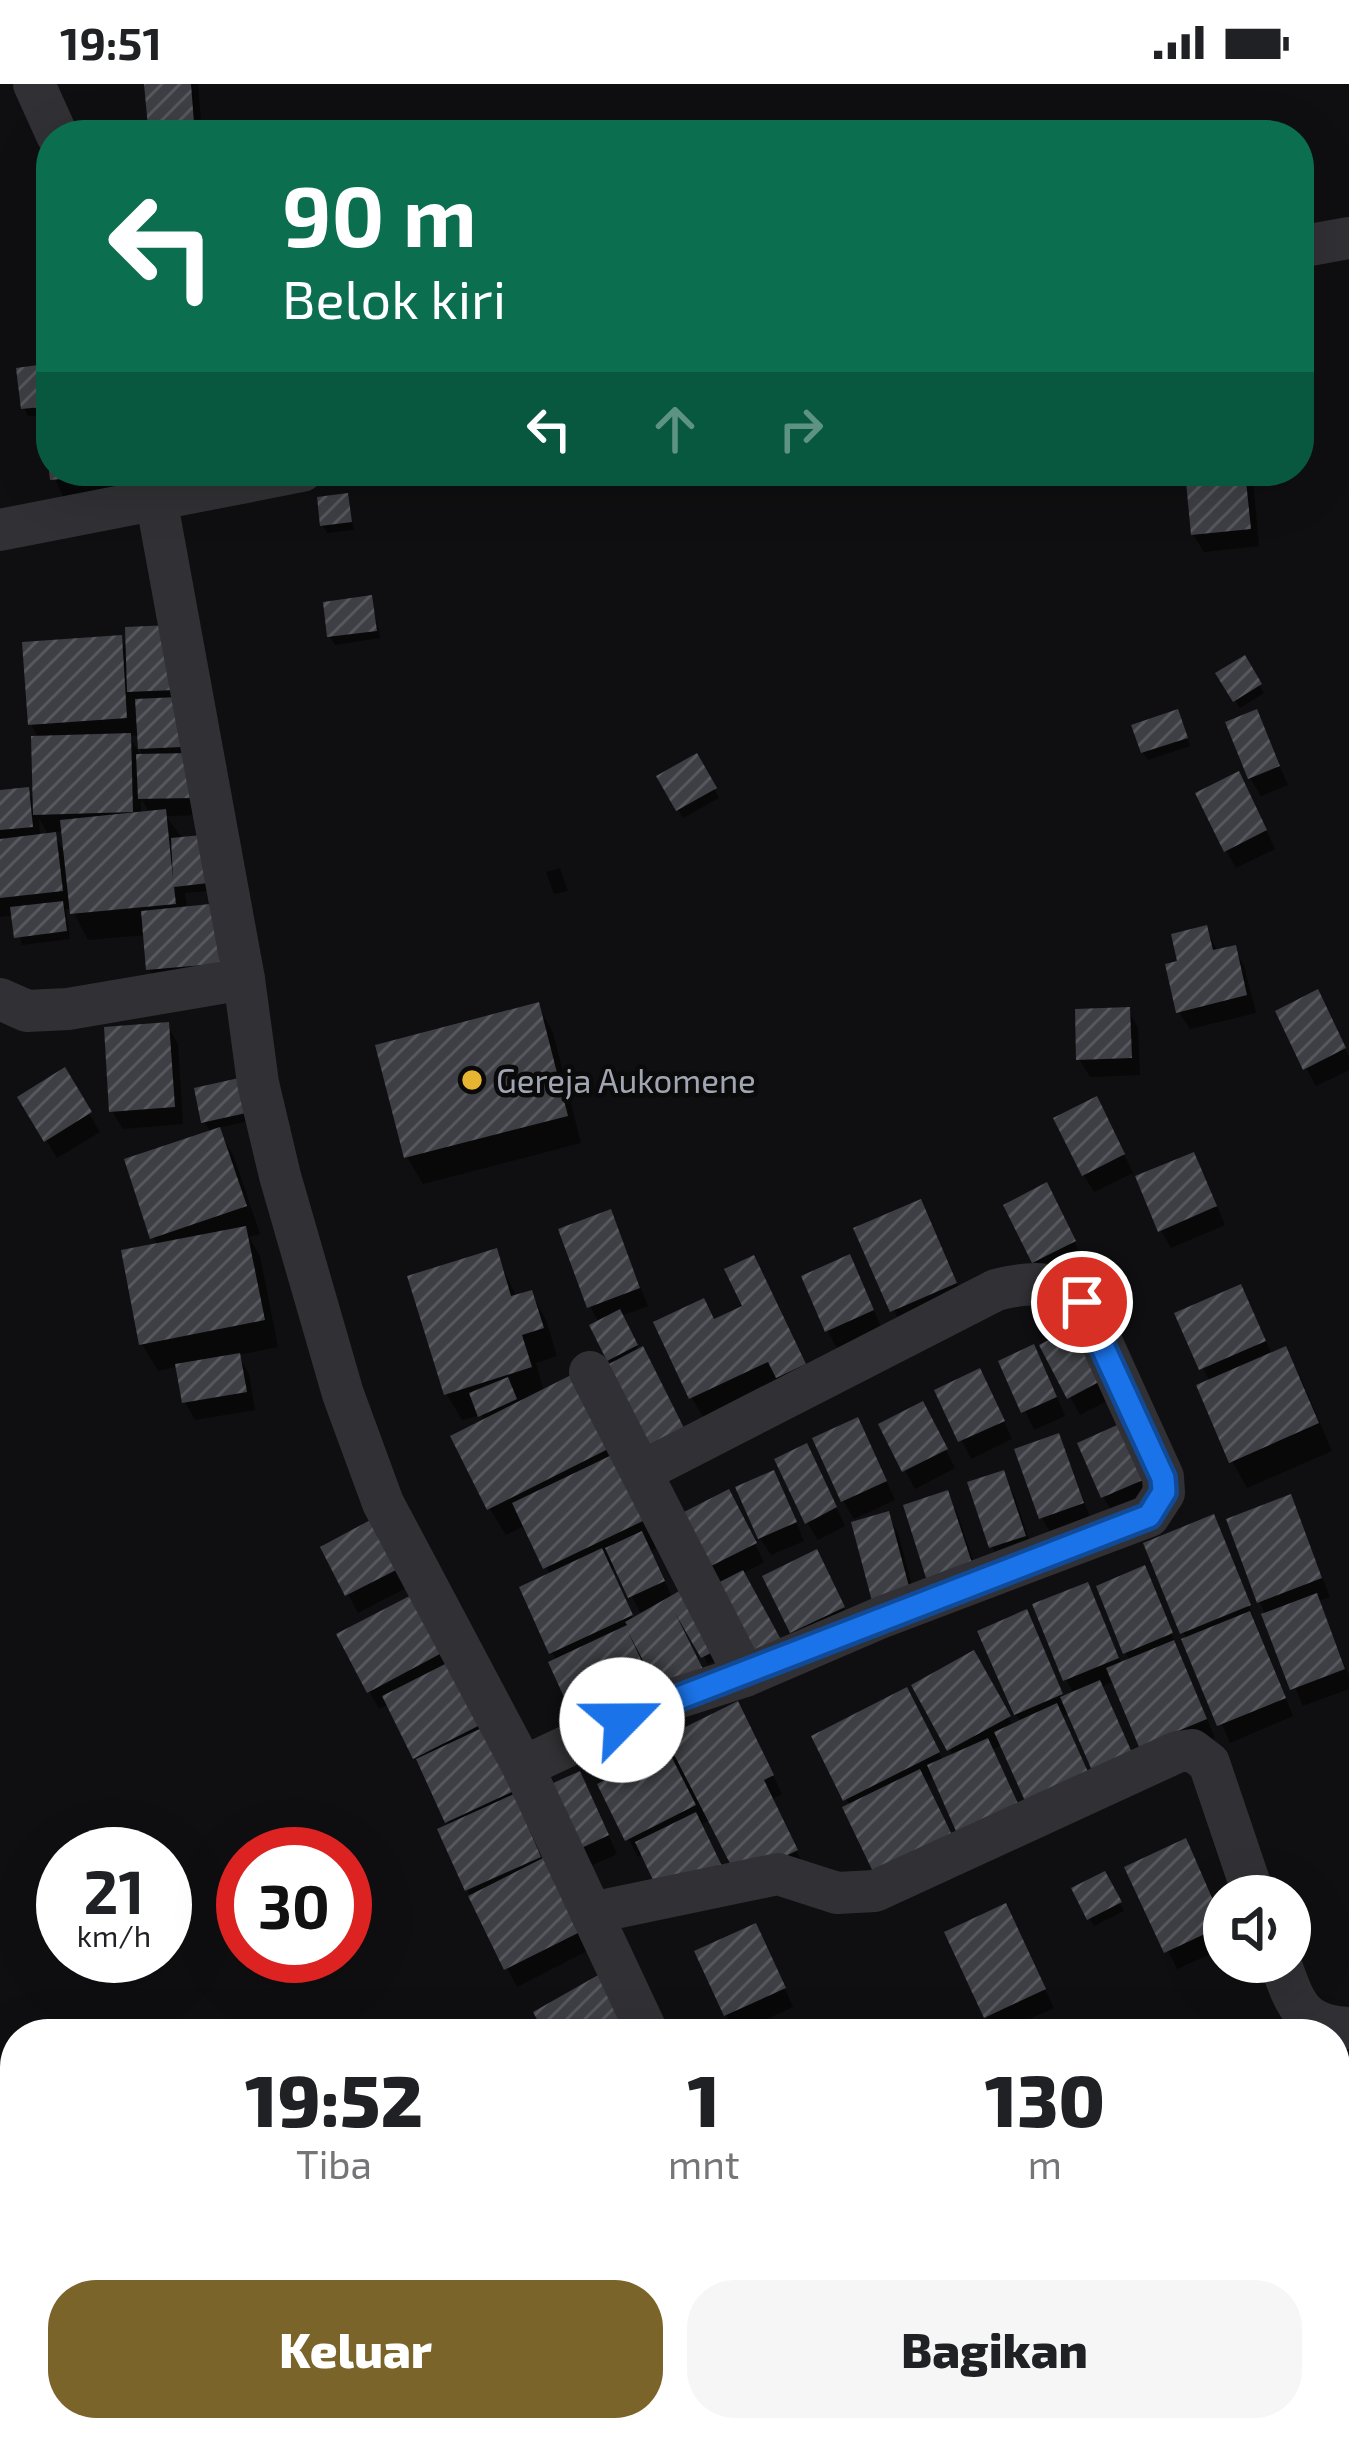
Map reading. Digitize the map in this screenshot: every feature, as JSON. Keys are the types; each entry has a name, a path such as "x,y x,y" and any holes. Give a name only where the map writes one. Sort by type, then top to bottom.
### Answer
{"street":[{"path":"34,84 50,120"},
{"path":"1314,245 1349,238"},
{"path":"0,530 154,487 244,979 258,1083 343,1394 383,1503 523,1767 641,2019"},
{"path":"0,999 27,1011 68,1009 244,979"},
{"path":"523,1767 655,1705 745,1676 882,1617 1149,1516 1164,1492 1163,1478 1082,1302 1047,1284 1024,1283 996,1290 643,1471"},
{"path":"590,1372 745,1676"},
{"path":"591,1913 778,1874 837,1894 875,1891 1177,1752 1192,1750 1209,1763 1247,1875"},
{"path":"1288,1983 1294,2000 1310,2019"}],"building":[{"path":"144,84 191,84 194,120 147,120"},
{"path":"36,365 36,408 21,409 16,368"},
{"path":"1186,486 1247,486 1251,529 1191,535"},
{"path":"348,493 352,522 320,526 317,497"},
{"path":"372,595 377,631 327,637 323,602"},
{"path":"172,625 175,690 127,692 125,627"},
{"path":"122,635 127,718 28,725 22,642"},
{"path":"1245,655 1262,684 1233,702 1215,673"},
{"path":"178,697 181,747 138,749 135,699"},
{"path":"1178,709 1188,738 1141,753 1131,725"},
{"path":"1257,709 1280,766 1248,779 1225,722"},
{"path":"131,733 133,812 33,815 31,736"},
{"path":"193,753 194,798 138,799 136,754"},
{"path":"697,753 717,788 676,811 656,776"},
{"path":"1239,771 1267,830 1224,852 1195,793"},
{"path":"29,787 33,827 0,830 0,790"},
{"path":"166,809 173,879 171,838 212,834 217,882 174,887 176,904 70,914 60,820"},
{"path":"56,832 63,891 0,898 0,839"},
{"path":"63,901 67,931 14,938 10,907"},
{"path":"220,903 226,963 146,970 141,911"},
{"path":"1207,925 1213,950 1236,945 1247,995 1176,1013 1165,964 1177,961 1171,934"},
{"path":"1318,989 1346,1048 1303,1070 1275,1011"},
{"name":"Gereja Aukomene","path":"539,1002 568,1116 404,1158 375,1045"},
{"path":"1130,1007 1132,1058 1076,1060 1075,1009"},
{"path":"169,1022 175,1107 109,1112 104,1027"},
{"path":"65,1067 92,1112 44,1142 17,1097"},
{"path":"239,1078 246,1113 201,1123 194,1088"},
{"path":"1097,1096 1125,1154 1082,1176 1053,1118"},
{"path":"220,1127 247,1206 150,1239 124,1159"},
{"path":"1194,1152 1217,1206 1158,1232 1135,1176"},
{"path":"1047,1182 1076,1241 1032,1263 1003,1205"},
{"path":"921,1199 957,1283 890,1312 853,1228"},
{"path":"611,1209 640,1288 587,1308 558,1229"},
{"path":"246,1226 265,1320 139,1345 121,1250"},
{"path":"497,1248 511,1296 532,1290 544,1328 522,1335 532,1367 444,1395 407,1276"},
{"path":"850,1254 874,1310 825,1332 801,1276"},
{"path":"754,1255 806,1364 776,1378 768,1362 689,1399 653,1322 704,1298 714,1319 742,1306 724,1269"},
{"path":"1241,1284 1266,1341 1199,1370 1174,1313"},
{"path":"620,1309 638,1345 607,1361 589,1325"},
{"path":"1083,1322 1110,1376 1067,1399 1039,1345"},
{"path":"1034,1344 1057,1397 1021,1413 998,1361"},
{"path":"643,1346 692,1444 656,1462 607,1365"},
{"path":"1286,1346 1319,1423 1229,1463 1196,1385"},
{"path":"240,1353 247,1392 182,1403 175,1364"},
{"path":"980,1368 1005,1421 958,1442 934,1390"},
{"path":"581,1370 618,1444 487,1510 450,1436"},
{"path":"508,1377 517,1399 478,1417 469,1393"},
{"path":"923,1401 948,1449 902,1472 878,1424"},
{"path":"858,1417 887,1481 841,1502 812,1438"},
{"path":"1126,1421 1150,1477 1101,1498 1077,1443"},
{"path":"1059,1433 1084,1503 1039,1519 1014,1449"},
{"path":"807,1443 837,1507 805,1524 774,1459"},
{"path":"616,1453 647,1519 543,1569 512,1503"},
{"path":"774,1470 797,1522 758,1539 735,1487"},
{"path":"1004,1470 1026,1536 989,1548 967,1482"},
{"path":"729,1489 757,1543 709,1567 682,1513"},
{"path":"948,1490 973,1566 927,1581 903,1505"},
{"path":"1291,1494 1322,1578 1257,1603 1226,1519"},
{"path":"889,1511 911,1594 873,1605 851,1522"},
{"path":"1214,1514 1251,1605 1180,1634 1143,1543"},
{"path":"374,1518 400,1568 345,1596 320,1547"},
{"path":"642,1531 665,1581 628,1598 605,1548"},
{"path":"602,1548 633,1615 549,1654 519,1587"},
{"path":"817,1549 845,1607 790,1633 762,1576"},
{"path":"1145,1565 1173,1633 1123,1654 1096,1586"},
{"path":"743,1570 785,1647 753,1665 710,1587"},
{"path":"1088,1582 1119,1658 1063,1681 1032,1604"},
{"path":"688,1586 721,1648 701,1658 675,1613 704,1671 660,1693 627,1630 658,1695 580,1732 548,1662 627,1625 625,1622"},
{"path":"423,1589 453,1647 367,1693 336,1634"},
{"path":"1317,1593 1345,1669 1290,1690 1261,1614"},
{"path":"1027,1609 1063,1694 1014,1715 977,1631"},
{"path":"1250,1611 1286,1698 1217,1726 1181,1639"},
{"path":"1174,1640 1207,1719 1139,1747 1106,1668"},
{"path":"974,1650 1011,1716 947,1751 911,1685"},
{"path":"453,1660 484,1723 413,1759 382,1696"},
{"path":"1100,1680 1137,1764 1097,1782 1060,1697"},
{"path":"907,1687 940,1752 843,1801 811,1736"},
{"path":"738,1701 774,1775 764,1780 798,1850 738,1879 665,1737"},
{"path":"1057,1703 1093,1783 1030,1812 994,1732"},
{"path":"484,1727 514,1791 445,1823 416,1759"},
{"path":"988,1738 1021,1810 959,1838 927,1765"},
{"path":"667,1748 696,1805 625,1841 597,1784"},
{"path":"920,1769 955,1841 877,1880 842,1807"},
{"path":"580,1771 609,1835 571,1853 542,1788"},
{"path":"514,1794 541,1857 465,1891 437,1829"},
{"path":"696,1812 722,1866 661,1897 635,1842"},
{"path":"1186,1838 1203,1877 1203,1935 1164,1953 1124,1867"},
{"path":"547,1856 584,1930 504,1970 468,1896"},
{"path":"1105,1871 1122,1902 1087,1920 1071,1888"},
{"path":"1006,1903 1046,1989 984,2018 944,1932"},
{"path":"756,1923 786,1988 724,2016 694,1951"},
{"path":"607,1970 634,2019 537,2019 533,2012"}],"place":[{"name":"Gereja Aukomene","path":"472,1080"}],"route":[{"path":"622,1720 1149,1516 1164,1492 1163,1478 1082,1302"}]}
